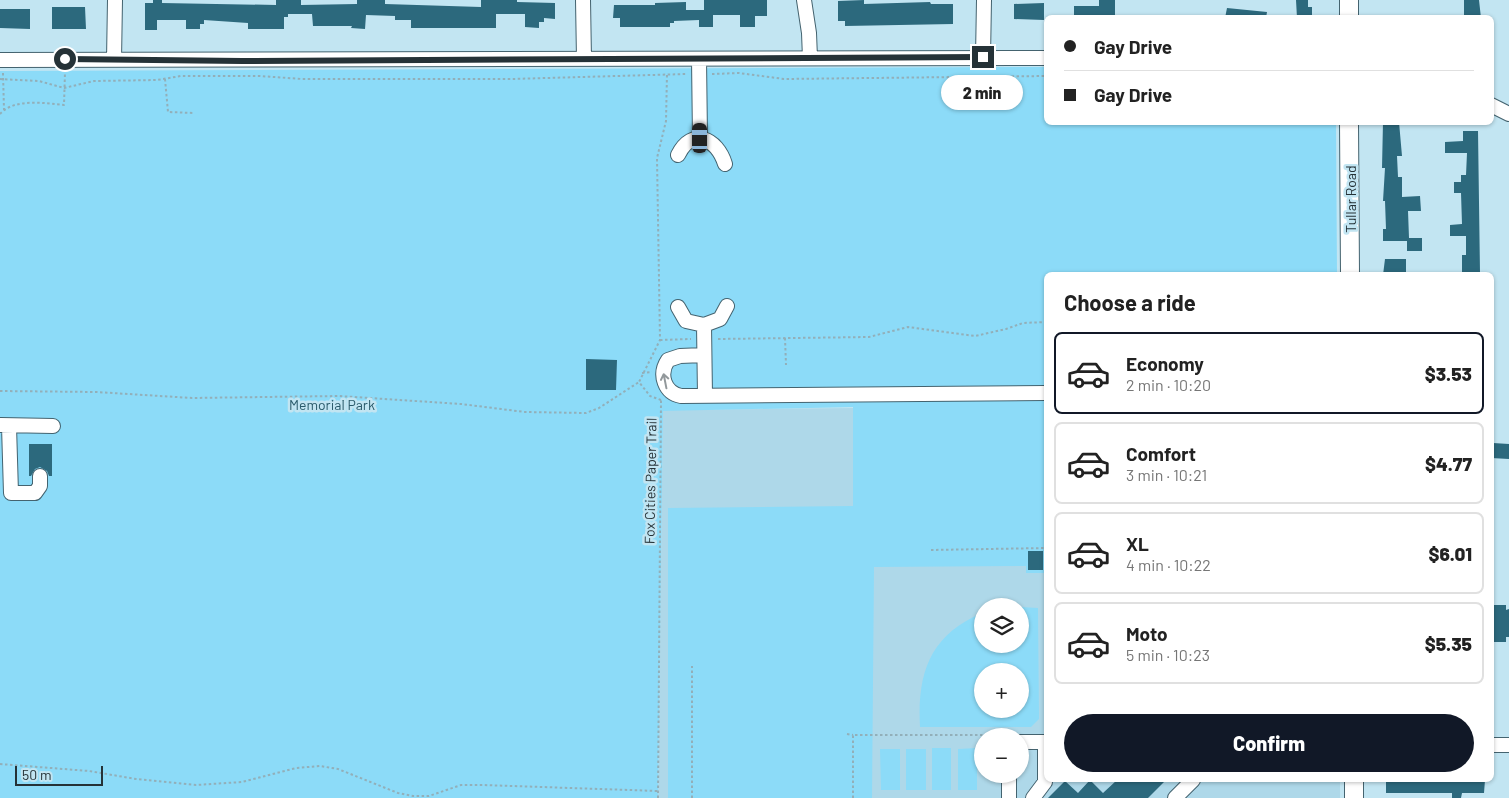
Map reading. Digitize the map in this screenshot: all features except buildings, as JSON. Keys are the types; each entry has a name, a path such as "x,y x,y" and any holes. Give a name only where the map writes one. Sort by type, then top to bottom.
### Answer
{"main road":[{"path":"1349,0 1349,15"},
{"name":"Tullar Road","path":"1349,125 1350,272"},
{"path":"1354,782 1354,798"}],"street":[{"path":"114,60 115,0"},
{"path":"584,0 584,59"},
{"path":"804,0 809,33 810,58"},
{"path":"983,57 984,0"},
{"path":"1,60 1044,58"},
{"path":"699,59 700,138"},
{"path":"1494,106 1509,114"},
{"path":"678,155 683,147 700,138 716,146 725,164"},
{"path":"704,332 720,319 727,306"},
{"path":"678,307 686,321 704,332"},
{"path":"704,332 705,396"},
{"path":"704,355 673,357 668,360 664,371 665,385 673,395 1044,393"},
{"path":"40,476 40,486 35,493 11,493 4,425 53,426"},
{"path":"1029,740 1044,742"},
{"path":"1494,745 1509,745"},
{"path":"1033,798 1045,782"},
{"path":"1175,798 1191,782"},
{"path":"1009,783 1009,798"}],"path":[{"path":"0,114 4,110 32,103 64,105 65,59"},
{"path":"1,60 4,110"},
{"path":"1,79 39,81 64,88 94,81 215,76 302,79 667,74 739,74 804,79 1044,76"},
{"path":"0,391 96,392 192,398 339,396 461,404 525,412 586,413 599,408 639,382 660,340 657,158 666,121 667,74"},
{"path":"165,79 168,112 194,113"},
{"path":"660,340 704,332 785,338 869,337 908,327 975,336 1023,323 1044,322"},
{"path":"785,338 786,365"},
{"name":"Fox Cities Paper Trail","path":"639,382 650,396 661,400 658,798"},
{"path":"931,550 1044,548"},
{"path":"692,666 692,798"},
{"path":"847,734 974,738"},
{"path":"852,798 853,735"},
{"path":"0,764 89,771 144,781 196,785 242,782 296,768 320,766 338,769 398,793 414,796 429,796 461,786 482,785 658,790"}],"shaded area":[{"path":"1044,406 1044,782 1340,782 1340,798 658,798 663,410"}],"green space":[{"name":"Memorial Park","path":"1044,67 1044,125 1336,125 1337,272 1044,272 1044,573 1026,573 1026,566 874,567 872,798 668,798 668,508 853,506 853,407 663,411 658,798 0,798 0,71"},
{"path":"1029,608 1038,608 1039,719 1031,727 920,727 921,690 930,658 950,632 974,617 974,653 1029,653"},
{"path":"932,748 951,748 951,790 932,790"},
{"path":"974,748 974,783 977,783 977,790 958,790 958,749"},
{"path":"880,749 900,749 900,790 881,790"},
{"path":"906,749 926,749 926,790 906,790"}],"route":[{"path":"65,59 242,61 983,57"}]}
